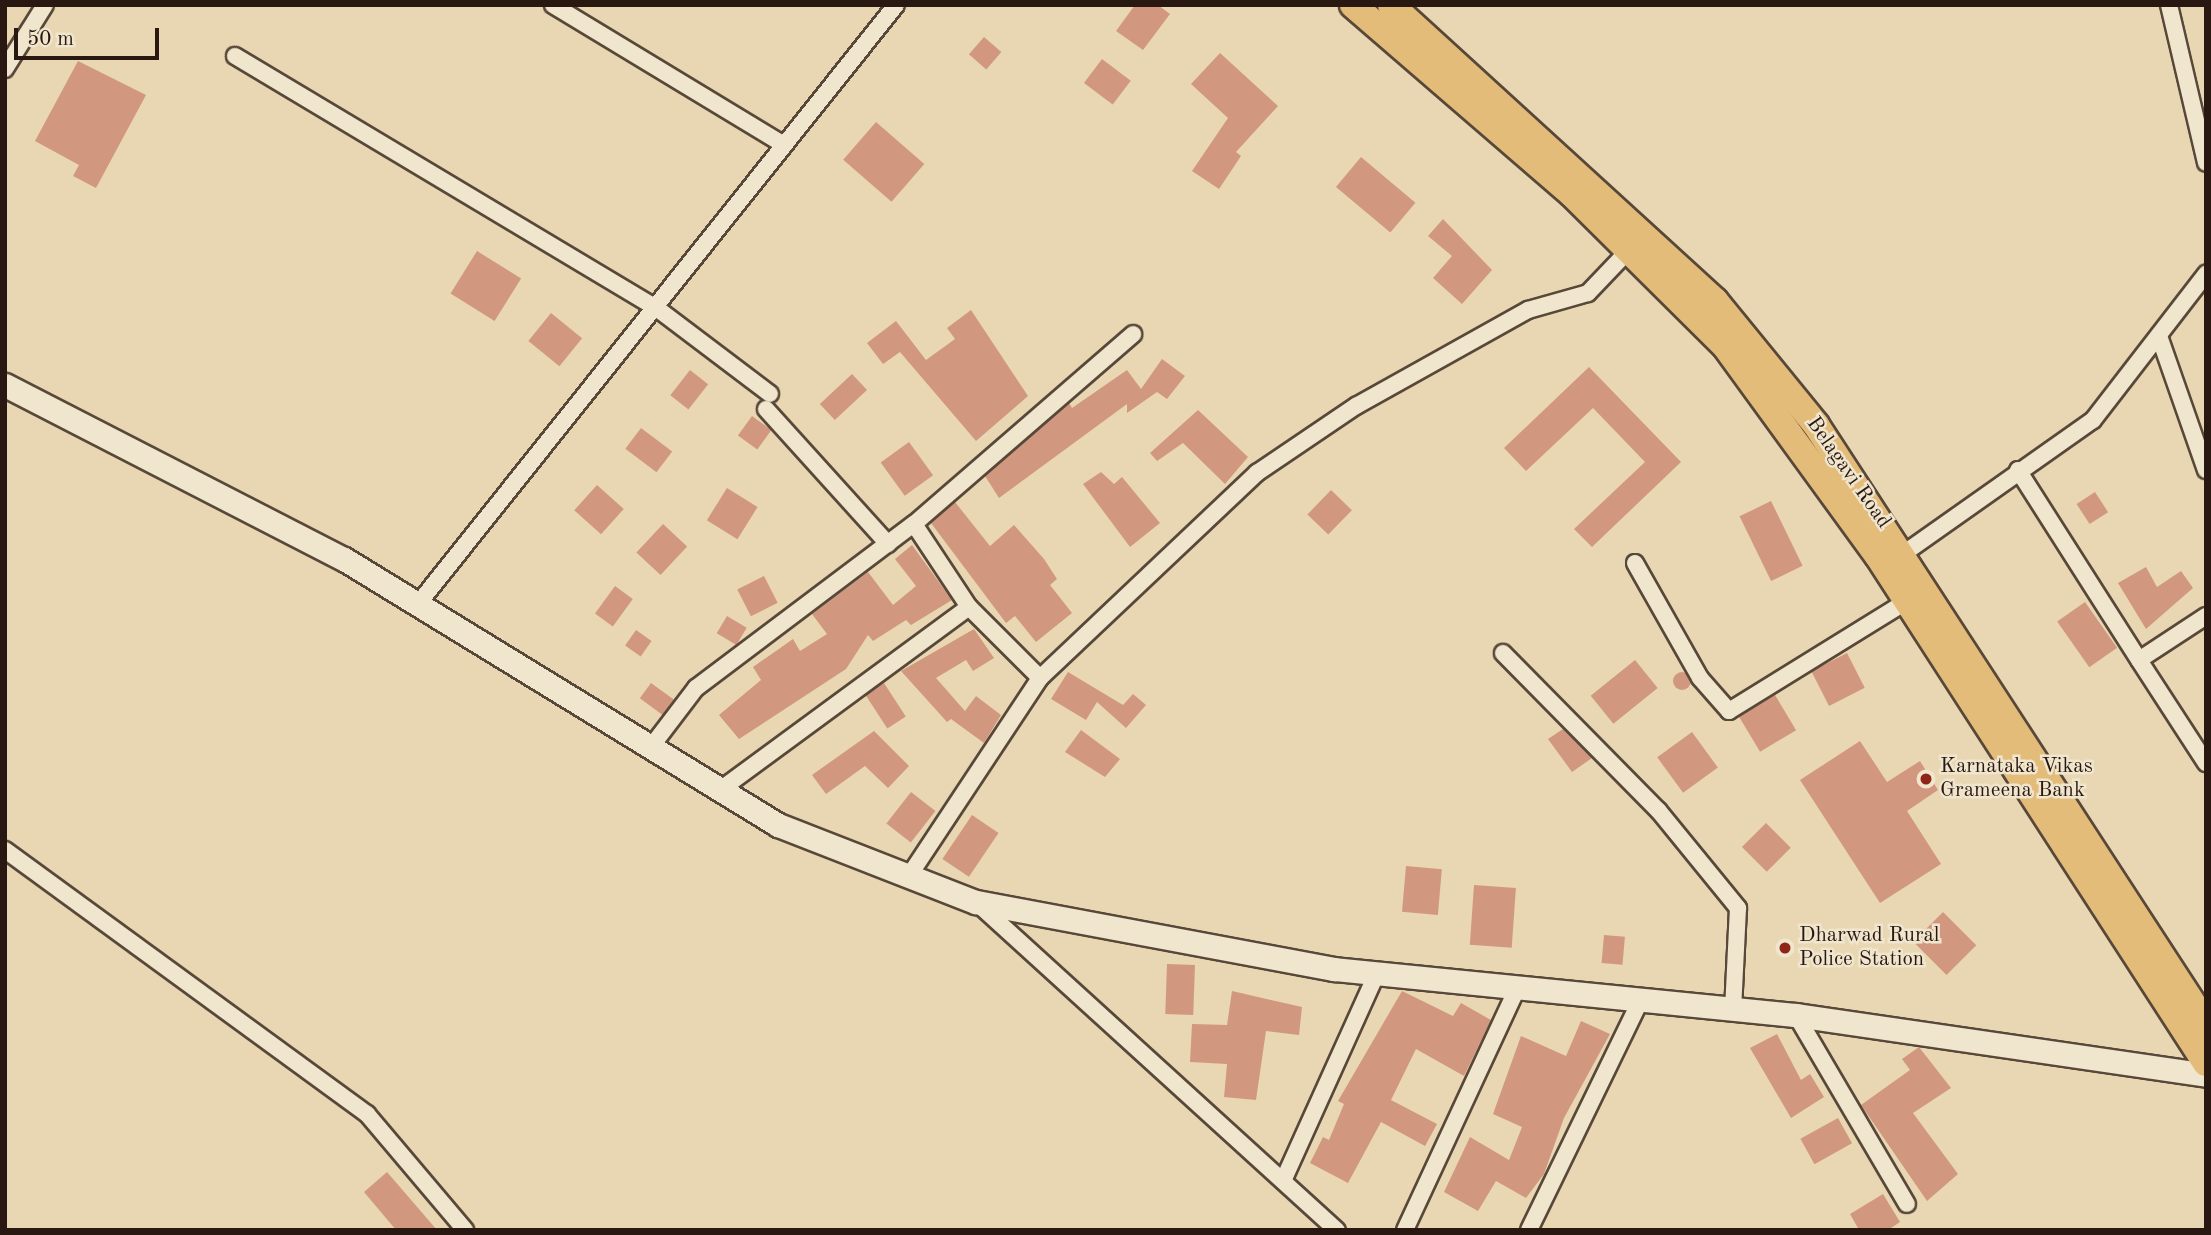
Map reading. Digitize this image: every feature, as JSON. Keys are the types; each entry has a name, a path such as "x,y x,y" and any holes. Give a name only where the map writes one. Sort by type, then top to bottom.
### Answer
{"main road":[{"path":"1353,5 1468,101 1629,250 1726,347 1908,601 2206,1063"},
{"name":"Belagavi Road","path":"1391,5 1715,301 1816,425 1903,554 2206,1024"},
{"path":"5,385 344,559 778,825 976,902 1377,973 1796,1015 2206,1075"}],"street":[{"path":"5,69 45,5"},
{"path":"553,5 784,145"},
{"path":"418,604 896,5"},
{"path":"2169,5 2205,155"},
{"path":"235,55 655,307 768,401 888,544"},
{"path":"909,876 1040,678 1257,473 1356,406 1528,310 1588,293 1629,250"},
{"path":"1903,554 2018,470 2093,420 2206,274"},
{"path":"651,747 696,688 914,524 1133,334"},
{"path":"2159,336 2206,470"},
{"path":"2018,470 2206,763"},
{"path":"914,524 970,607 1040,678"},
{"path":"1635,563 1699,678 1729,710 1908,601"},
{"path":"720,790 970,607"},
{"path":"2139,660 2206,616"},
{"path":"1503,653 1658,810 1738,908 1733,1009"},
{"path":"5,850 368,1114 465,1230"},
{"path":"976,902 1337,1230"},
{"path":"1283,1181 1377,973"},
{"path":"1405,1230 1518,987"},
{"path":"1529,1230 1641,999"},
{"path":"1796,1015 1907,1204"}],"building":[{"path":"1135,5 1158,5 1170,14 1143,50 1116,31"},
{"path":"984,37 1001,52 986,69 969,54"},
{"path":"1220,53 1278,106 1236,152 1241,156 1219,189 1192,171 1228,118 1191,84"},
{"path":"1102,59 1131,81 1113,105 1084,83"},
{"path":"78,61 146,95 96,188 73,176 79,165 35,141"},
{"path":"876,122 924,164 891,202 843,160"},
{"path":"1361,157 1415,203 1390,233 1336,187"},
{"path":"1443,219 1492,270 1462,304 1433,278 1452,256 1428,236"},
{"path":"477,251 521,279 495,321 451,293"},
{"path":"971,310 1028,396 976,441 900,352 883,364 867,343 896,321 926,360 955,339 947,328"},
{"path":"551,313 582,338 559,366 528,341"},
{"path":"1162,359 1185,376 1167,399 1157,392 1127,413 1127,404 999,498 985,476 1069,403 1072,408 1127,370 1141,389"},
{"path":"1589,367 1681,462 1592,547 1574,529 1645,462 1593,408 1526,471 1504,448"},
{"path":"690,370 708,384 688,409 670,395"},
{"path":"852,374 867,390 835,420 820,404"},
{"path":"1198,410 1248,457 1225,484 1183,443 1157,461 1150,453"},
{"path":"752,416 771,430 757,450 738,435"},
{"path":"641,428 672,451 656,472 625,449"},
{"path":"909,442 933,475 905,496 881,463"},
{"path":"1101,472 1114,484 1122,477 1160,523 1130,547 1083,484"},
{"path":"597,485 624,509 601,534 574,510"},
{"path":"727,488 758,507 737,539 707,520"},
{"path":"1331,490 1352,510 1328,535 1307,514"},
{"path":"2095,492 2108,512 2090,524 2077,504"},
{"path":"1771,501 1803,566 1771,581 1740,516"},
{"path":"955,502 990,546 1014,525 1044,559 1057,579 1050,585 1072,613 1036,642 1015,616 1006,623 931,523"},
{"path":"663,524 687,547 661,575 636,553"},
{"path":"912,545 952,600 911,625 906,620 873,641 868,635 846,669 739,739 719,715 761,680 753,667 793,639 800,651 827,634 812,614 868,572 893,605 916,586 895,559"},
{"path":"2146,567 2157,587 2181,571 2193,588 2146,629 2118,583"},
{"path":"764,576 778,603 751,616 737,590"},
{"path":"615,586 633,599 613,626 595,614"},
{"path":"2085,602 2117,648 2089,667 2057,622"},
{"path":"727,616 747,628 736,645 717,633"},
{"path":"974,629 994,658 973,671 966,660 936,678 965,711 976,696 1001,715 984,743 951,719 947,722 901,671"},
{"path":"636,630 652,641 641,656 625,646"},
{"path":"1847,653 1865,688 1829,706 1811,671"},
{"path":"1635,660 1658,688 1613,724 1591,696"},
{"path":"1068,672 1123,705 1133,694 1146,705 1126,728 1097,702 1086,720 1051,699"},
{"path":"1678,672 1686,672 1691,681 1689,688 1678,690 1673,685 1673,677"},
{"path":"651,683 674,700 663,715 640,698"},
{"path":"884,683 906,717 887,729 866,695"},
{"path":"1775,695 1796,730 1760,752 1739,717"},
{"path":"1563,729 1592,758 1572,772 1548,739"},
{"path":"1081,730 1120,759 1105,777 1065,752"},
{"path":"874,731 909,766 888,788 865,766 826,794 812,775"},
{"path":"1692,732 1718,768 1683,793 1657,757"},
{"path":"1860,741 1887,782 1920,761 1938,790 1907,811 1941,864 1880,903 1800,780"},
{"path":"911,792 935,811 911,843 886,824"},
{"path":"972,815 999,833 969,877 942,859"},
{"path":"1766,823 1791,848 1767,872 1742,847"},
{"path":"1406,866 1442,869 1438,915 1402,912"},
{"path":"1474,885 1516,888 1512,948 1470,945"},
{"path":"1943,912 1976,945 1947,975 1913,942"},
{"path":"1604,935 1625,937 1622,965 1602,963"},
{"path":"1167,964 1195,965 1193,1015 1165,1014"},
{"path":"1232,991 1302,1007 1299,1035 1266,1031 1256,1100 1224,1097 1227,1064 1190,1062 1192,1024 1227,1025"},
{"path":"1402,991 1453,1016 1461,1003 1491,1020 1464,1076 1416,1049 1391,1100 1437,1124 1425,1146 1381,1122 1348,1183 1310,1163 1323,1137 1329,1140 1344,1104 1338,1101"},
{"path":"1581,1021 1610,1034 1564,1118 1544,1174 1526,1198 1496,1181 1478,1211 1444,1192 1470,1137 1509,1160 1522,1127 1493,1114 1521,1036 1566,1056"},
{"path":"1777,1034 1801,1080 1810,1074 1824,1097 1791,1118 1750,1048"},
{"path":"1919,1047 1951,1088 1913,1113 1958,1174 1927,1201 1861,1105 1910,1070 1902,1059"},
{"path":"1838,1118 1852,1143 1814,1164 1800,1139"},
{"path":"387,1172 437,1230 396,1230 364,1192"},
{"path":"1883,1194 1900,1222 1888,1230 1859,1230 1850,1214"}],"place":[{"name":"Karnataka Vikas Grameena Bank","path":"1926,779"},
{"name":"Dharwad Rural Police Station","path":"1785,948"}]}
